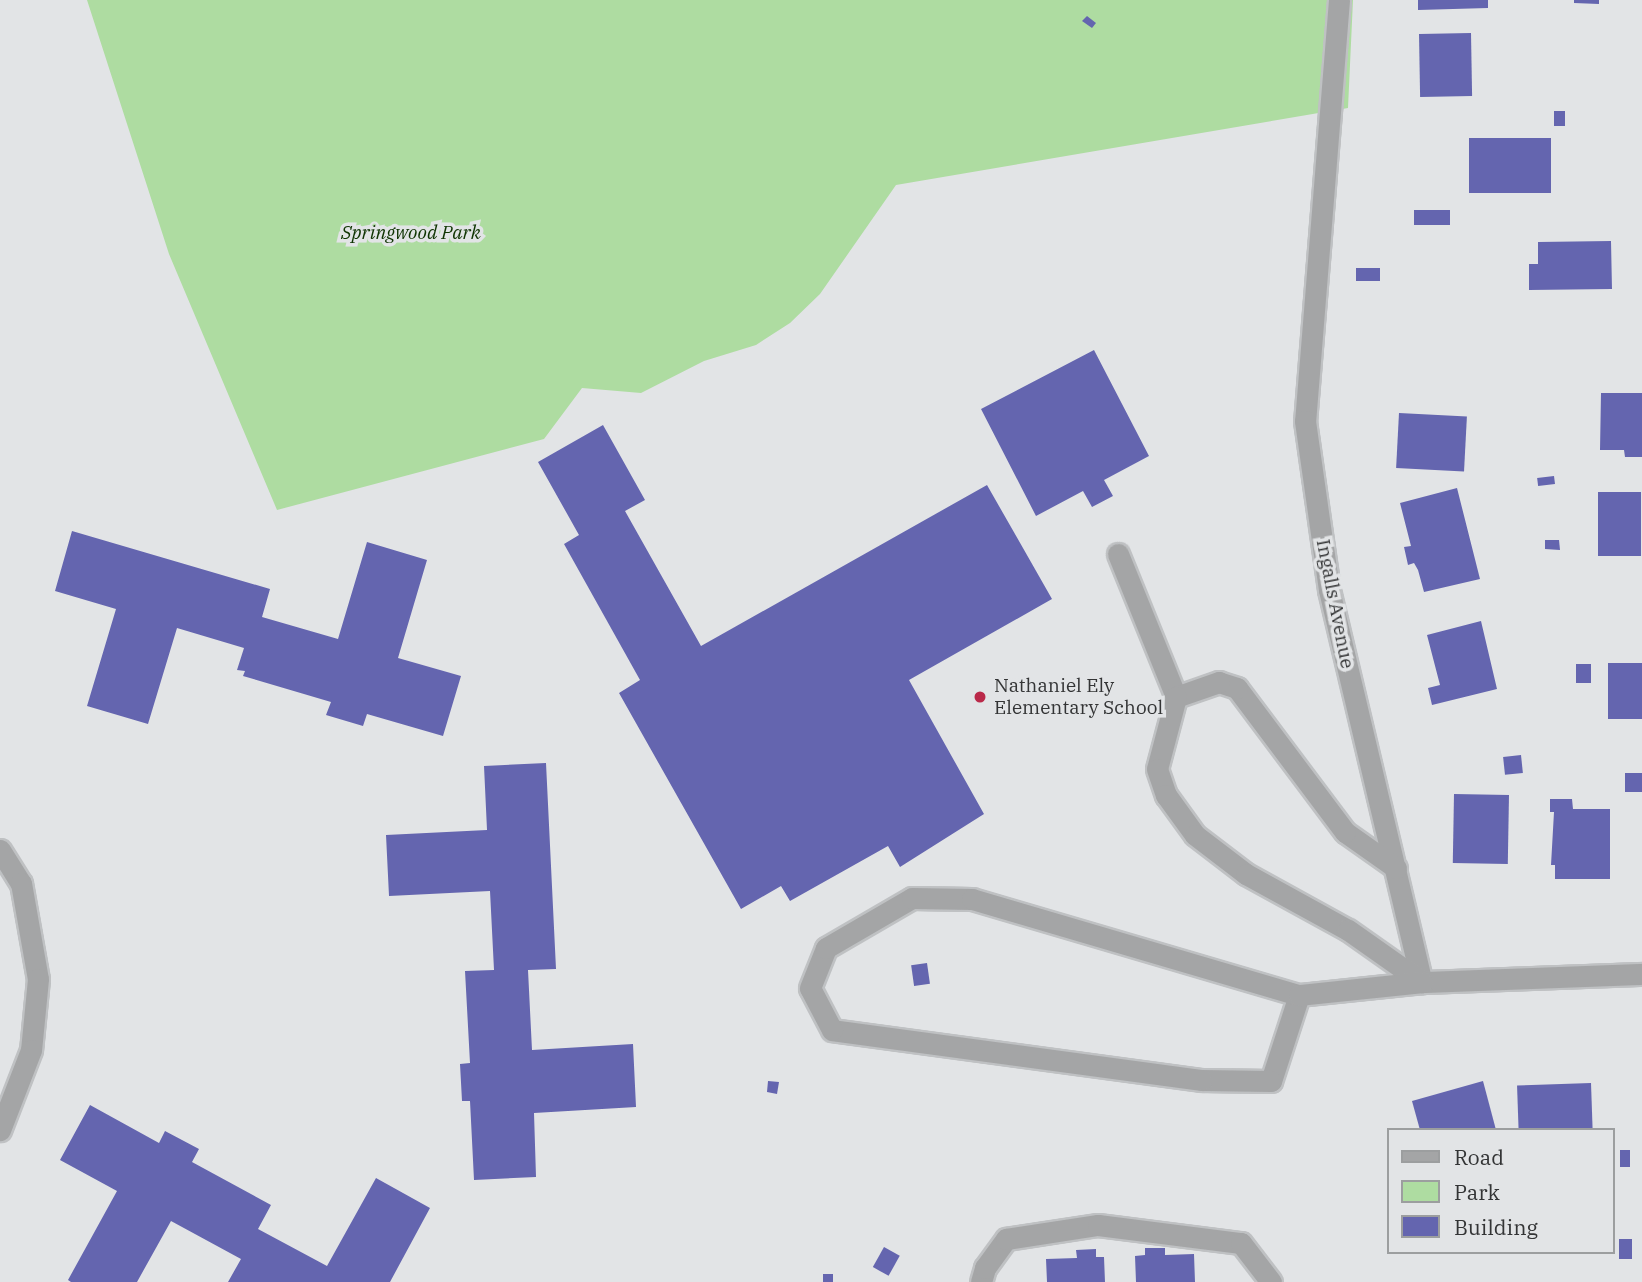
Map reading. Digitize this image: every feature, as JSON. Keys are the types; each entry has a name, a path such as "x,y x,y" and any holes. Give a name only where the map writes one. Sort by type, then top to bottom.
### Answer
{"street":[{"name":"Ingalls Avenue","path":"1339,0 1306,421 1329,590 1423,982"},
{"path":"1118,554 1176,697 1157,768 1166,794 1195,835 1247,874 1348,930 1423,982"},
{"path":"1176,697 1219,682 1237,688 1345,832 1396,868"},
{"path":"0,850 21,883 38,979 31,1049 0,1130"},
{"path":"1299,995 1271,1081 1201,1080 832,1030 810,988 826,948 912,898 972,899 1299,995 1423,982 1642,974"},
{"path":"981,1282 985,1268 1006,1239 1098,1225 1241,1243 1271,1282"}],"green space":[{"name":"Springwood Park","path":"87,0 1353,0 1348,108 896,185 820,294 790,323 756,345 704,361 641,393 582,388 544,439 277,510 169,254"}],"building":[{"path":"1418,0 1488,0 1488,8 1418,10"},
{"path":"1574,0 1599,0 1599,4 1574,3"},
{"path":"1087,16 1096,23 1092,28 1082,21"},
{"path":"1471,33 1472,96 1420,97 1419,34"},
{"path":"1554,111 1565,111 1565,126 1554,126"},
{"path":"1469,138 1551,138 1551,193 1469,193"},
{"path":"1414,210 1450,210 1450,225 1414,225"},
{"path":"1611,241 1612,289 1529,290 1529,264 1538,264 1538,242"},
{"path":"1356,268 1380,268 1380,281 1356,281"},
{"path":"1094,350 1149,456 1104,480 1113,496 1092,507 1083,491 1036,516 981,409"},
{"path":"1601,393 1642,393 1642,457 1625,457 1624,450 1600,450"},
{"path":"1399,413 1467,417 1464,471 1396,468"},
{"path":"603,425 645,500 625,511 701,646 987,485 1052,599 909,680 984,814 900,867 888,846 790,901 781,886 741,909 619,693 640,680 564,544 579,535 538,462"},
{"path":"1554,476 1555,484 1538,486 1537,478"},
{"path":"1457,488 1480,579 1424,592 1414,563 1408,565 1404,547 1411,546 1400,503"},
{"path":"1598,492 1641,492 1641,556 1598,556"},
{"path":"72,531 270,589 262,617 338,639 367,542 427,560 398,658 461,676 443,736 367,714 363,726 326,715 331,702 243,676 245,671 237,670 244,648 177,628 148,724 87,706 116,609 55,591"},
{"path":"1545,540 1559,540 1560,550 1545,549"},
{"path":"1481,621 1497,689 1432,705 1428,688 1440,685 1427,635"},
{"path":"1608,663 1642,663 1642,719 1608,719"},
{"path":"1576,664 1591,664 1591,683 1576,683"},
{"path":"1521,755 1523,773 1505,775 1503,757"},
{"path":"546,763 556,969 528,970 532,1050 633,1044 636,1107 534,1113 536,1177 474,1180 470,1101 462,1101 460,1064 470,1063 465,971 494,970 490,891 389,896 386,835 487,830 484,766"},
{"path":"1625,773 1642,773 1642,792 1625,792"},
{"path":"1454,794 1509,795 1508,864 1453,863"},
{"path":"1550,799 1572,799 1573,809 1610,809 1610,879 1555,879 1555,865 1551,865 1554,812 1550,812"},
{"path":"927,963 930,984 914,986 911,965"},
{"path":"768,1081 779,1082 777,1094 767,1092"},
{"path":"1483,1081 1495,1128 1419,1128 1412,1101"},
{"path":"1591,1083 1593,1128 1519,1128 1517,1086"},
{"path":"90,1105 159,1143 165,1131 199,1149 192,1162 271,1205 258,1229 327,1266 376,1178 430,1208 390,1282 228,1282 241,1259 171,1221 137,1282 71,1282 68,1280 117,1191 60,1160"},
{"path":"1620,1150 1630,1150 1630,1167 1620,1167"},
{"path":"1619,1239 1632,1239 1632,1259 1619,1259"},
{"path":"884,1247 900,1256 889,1276 873,1267"},
{"path":"1145,1248 1165,1248 1165,1255 1194,1254 1195,1282 1136,1282 1135,1256 1145,1255"},
{"path":"1096,1249 1096,1257 1104,1257 1105,1282 1047,1282 1046,1259 1077,1258 1076,1250"},
{"path":"823,1274 833,1274 833,1282 823,1282"}],"place":[{"name":"Nathaniel Ely Elementary School","path":"980,697"}]}
